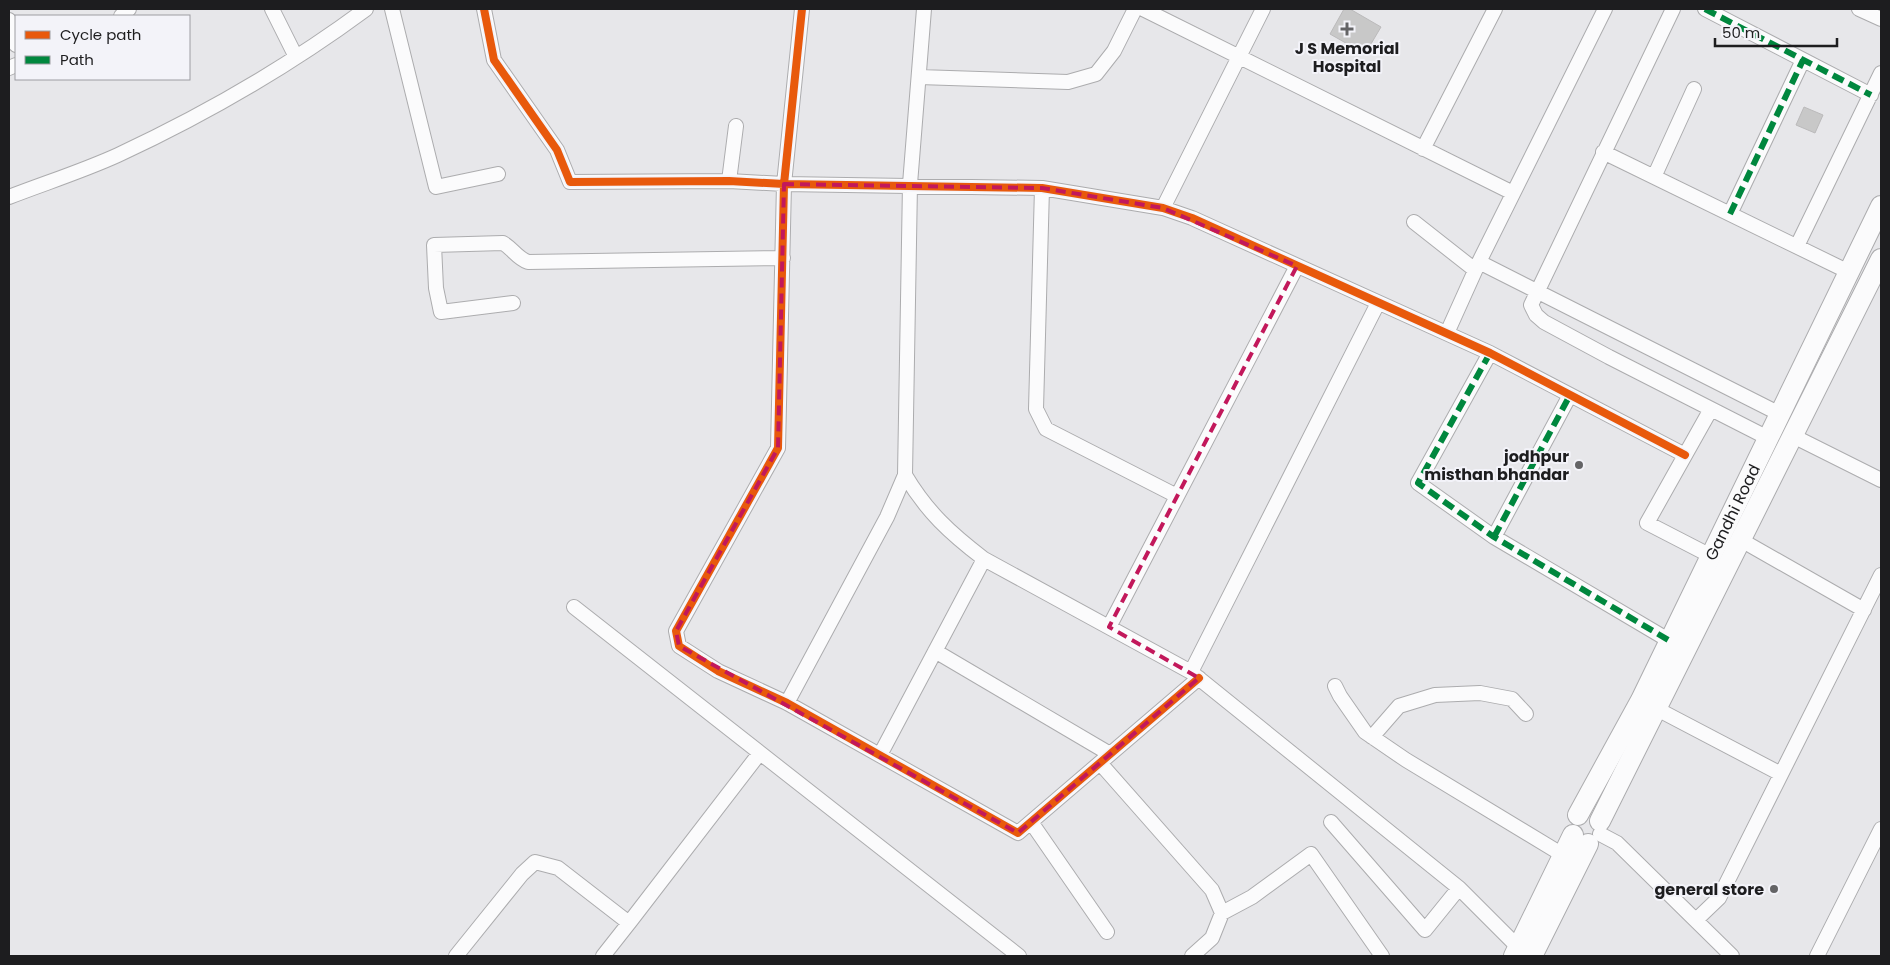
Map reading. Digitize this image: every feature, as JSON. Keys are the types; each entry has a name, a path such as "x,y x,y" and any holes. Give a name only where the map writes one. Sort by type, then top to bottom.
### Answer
{"main road":[{"name":"Gandhi Road","path":"1590,833 1571,831 1641,700 1881,206"},
{"name":"Gandhi Road","path":"1521,953 1590,833 1657,709 1793,436 1876,284 1881,259"},
{"name":"Gandhi Road","path":"1521,953 1562,855 1590,833"}],"street":[{"path":"272,9 296,57"},
{"path":"9,197 117,155 228,100 296,57 366,9"},
{"path":"392,9 436,187 498,174"},
{"path":"484,9 494,60 556,150 570,182 729,180 784,184 910,184 1042,188 1163,208 1192,218 1490,353 1685,455"},
{"path":"802,9 784,184 778,448 676,631 679,646 718,671 787,703 1018,833 1105,758 1195,674 1378,303"},
{"path":"787,703 887,518 905,475 910,184 924,9"},
{"path":"919,77 1068,82 1096,74 1114,51 1135,9"},
{"path":"1143,9 1513,193"},
{"path":"1163,208 1263,9"},
{"path":"1423,149 1495,9"},
{"path":"1447,333 1477,266 1605,9"},
{"path":"1672,9 1536,291 1531,305 1536,315 1544,322 1768,438"},
{"path":"1705,9 1871,95"},
{"path":"1859,9 1881,19"},
{"path":"9,20 15,41"},
{"path":"1730,214 1803,60"},
{"path":"1797,246 1881,73"},
{"path":"1654,177 1694,89"},
{"path":"729,180 736,126"},
{"path":"1603,152 1849,272"},
{"path":"1042,188 1036,409 1046,428 1176,496"},
{"path":"1414,222 1477,266 1536,291 1780,414"},
{"path":"513,303 441,312 436,288 434,245 503,243 511,248 519,258 528,262 783,258"},
{"path":"1109,627 1297,266"},
{"path":"1490,353 1418,483 1494,537 1670,641"},
{"path":"1494,537 1570,395"},
{"path":"1711,409 1648,523 1711,556"},
{"path":"1793,436 1881,480"},
{"path":"905,475 922,503 960,541 984,559 1195,674 1459,888 1521,953"},
{"path":"1741,540 1864,610"},
{"path":"880,755 984,559"},
{"path":"1696,920 1719,898 1881,574"},
{"path":"574,607 759,754 1019,956"},
{"path":"935,651 1105,758 1212,890 1222,914"},
{"path":"1335,686 1365,732 1562,855"},
{"path":"1372,737 1399,706 1435,694 1480,693 1512,699 1526,714"},
{"path":"1657,709 1781,774"},
{"path":"603,956 759,754"},
{"path":"1031,822 1107,932"},
{"path":"1331,822 1425,930 1459,888"},
{"path":"1817,956 1881,829"},
{"path":"1590,833 1617,842 1732,956"},
{"path":"1192,956 1212,938 1222,914 1252,897 1311,854 1382,956"},
{"path":"456,956 522,874 536,862 558,868 629,923"}],"highlighted area":[{"path":"784,184 1042,188 1163,208 1297,266 1109,627 1199,678 1018,833 679,646 676,631 778,448"}],"building":[{"path":"1344,9 1350,9 1381,27 1365,54 1330,34"},
{"path":"1804,107 1823,115 1815,133 1796,125"}],"marked path":[{"path":"1705,9 1871,95"},
{"path":"1730,214 1803,60"},
{"path":"1490,353 1418,483 1494,537 1670,641"},
{"path":"1494,537 1570,395 1574,397"}],"cycle path":[{"path":"484,9 494,60 557,150 570,182 729,181 784,184 1042,188 1163,208 1192,218 1490,353 1685,455"},
{"path":"802,9 784,184 778,448 676,631 679,646 718,671 787,703 1018,833 1199,678"}],"place":[{"name":"J S Memorial Hospital","path":"1347,29"},
{"name":"jodhpur misthan bhandar","path":"1579,465"},
{"name":"general store","path":"1774,889"}]}
